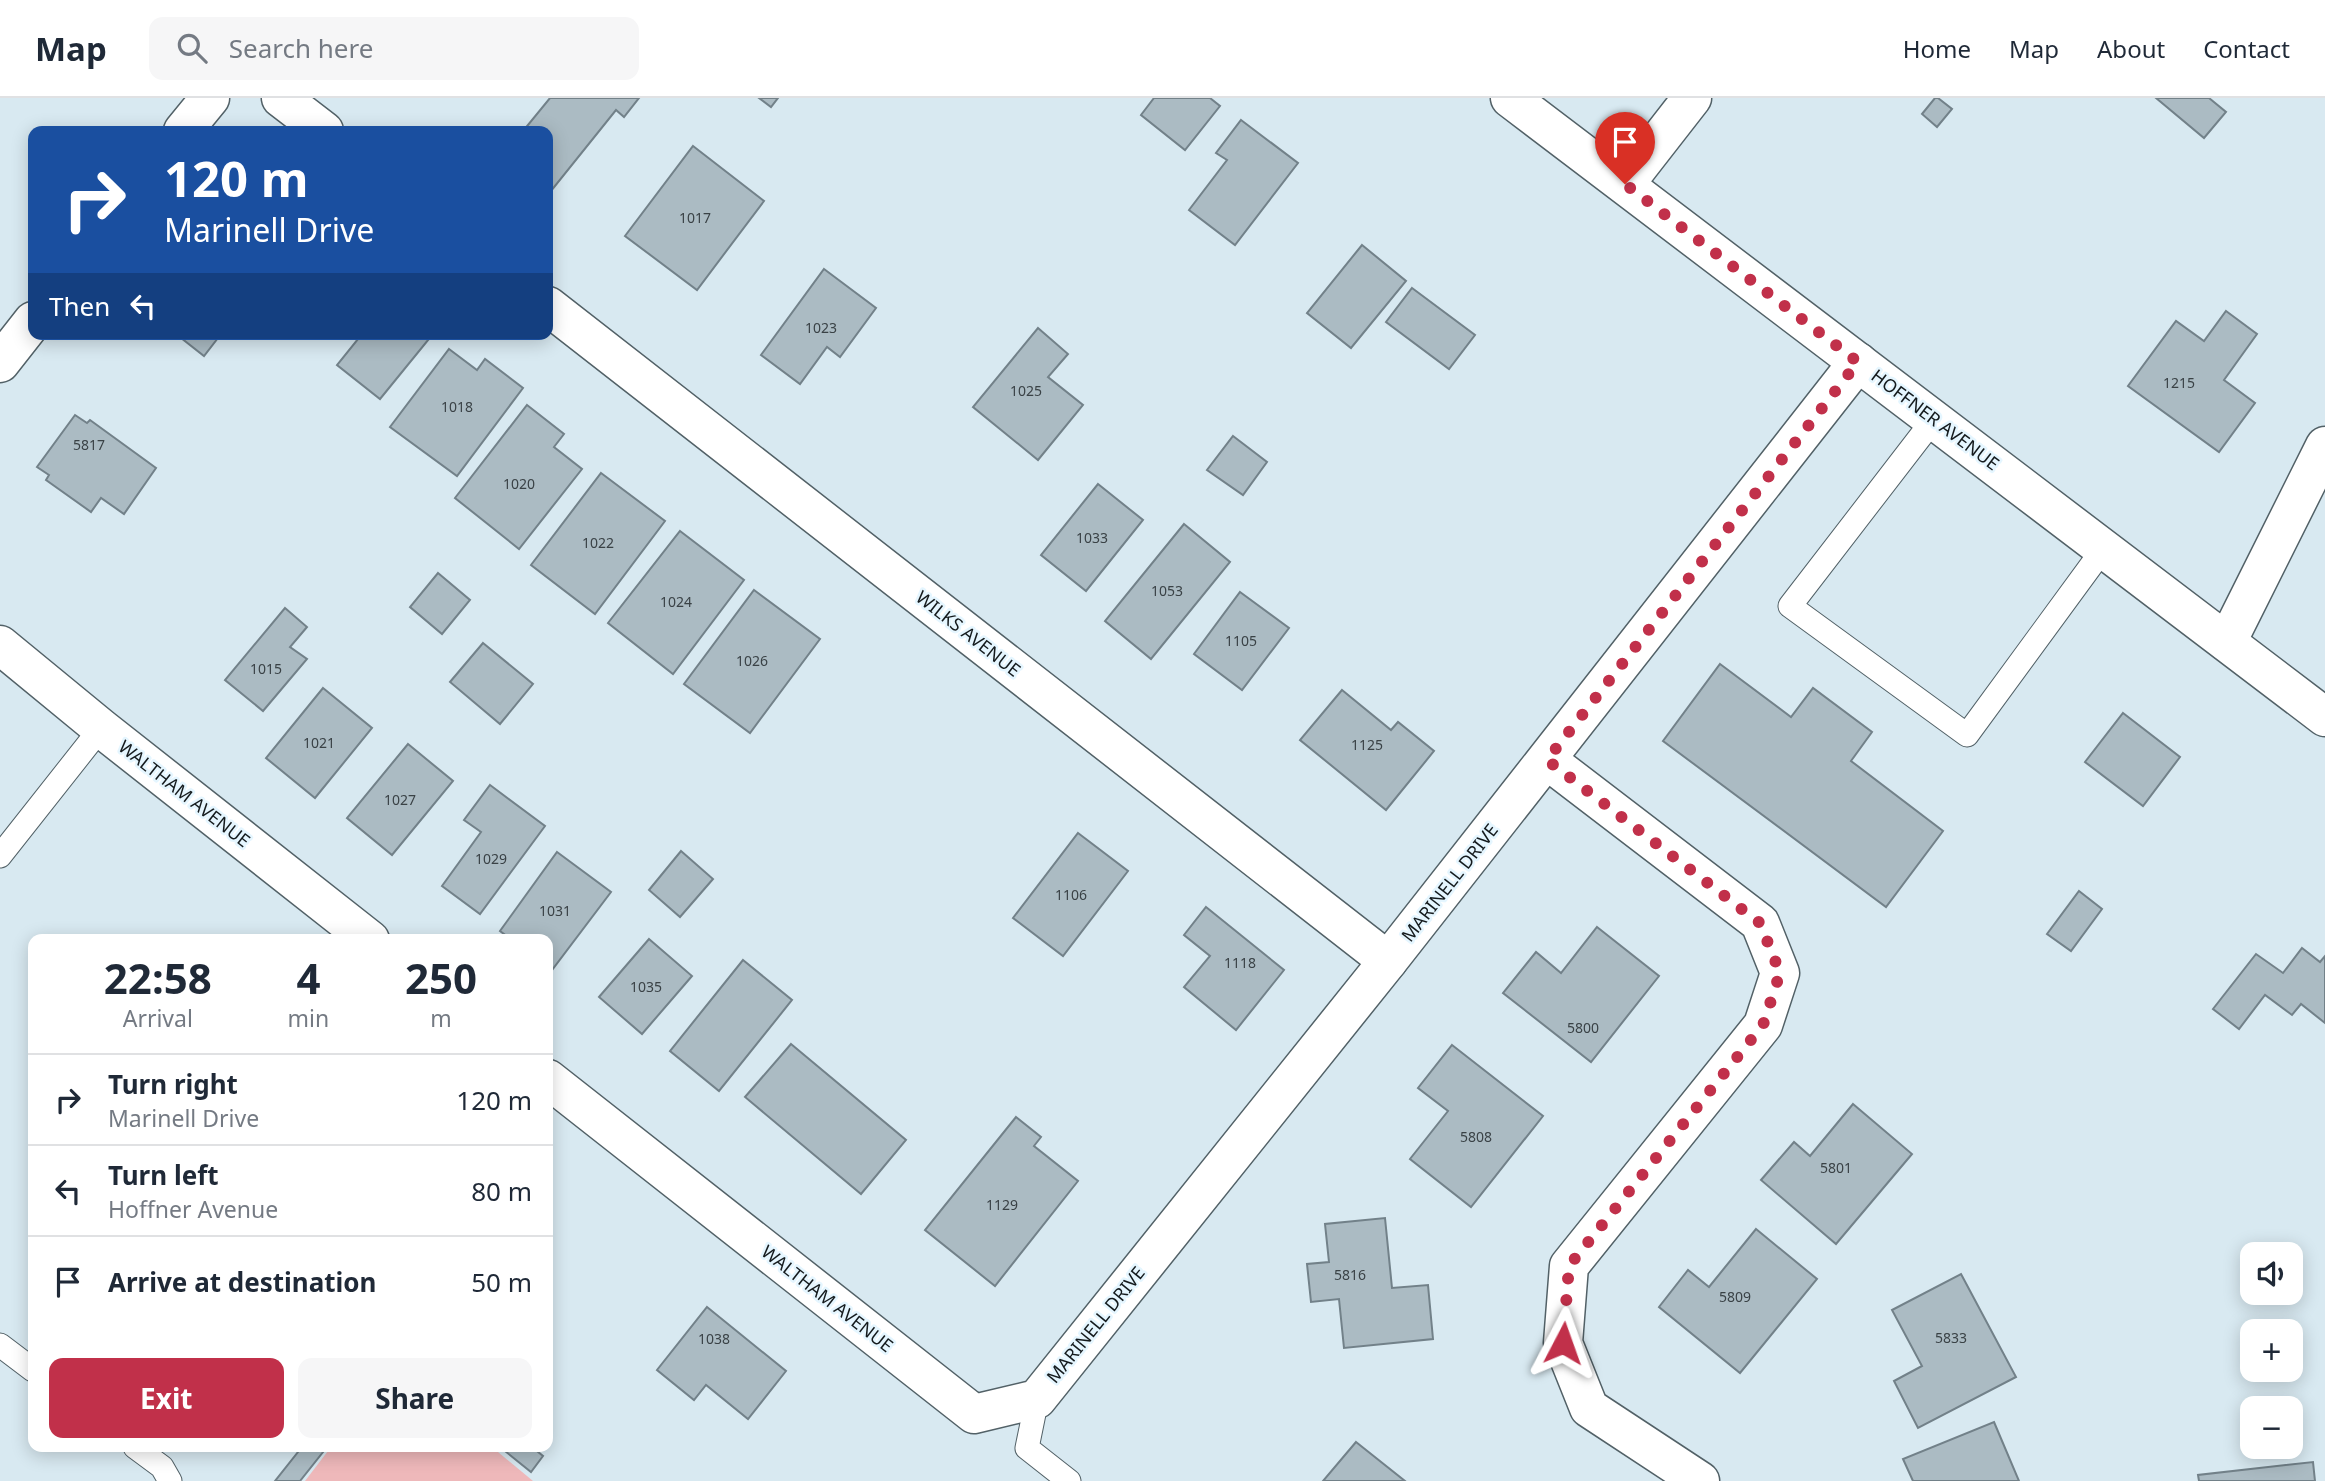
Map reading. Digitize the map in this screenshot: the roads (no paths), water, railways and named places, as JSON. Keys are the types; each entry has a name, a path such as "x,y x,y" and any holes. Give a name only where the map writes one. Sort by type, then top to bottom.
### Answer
{"street":[{"path":"187,126 210,98"},
{"path":"281,98 317,126"},
{"name":"HOFFNER AVENUE","path":"1510,98 2325,717"},
{"path":"1625,184 1692,98"},
{"name":"WILKS AVENUE","path":"553,310 1388,961"},
{"path":"0,363 28,327"},
{"name":"MARINELL DRIVE","path":"1037,1399 1388,961 1858,362"},
{"path":"2227,642 2325,446"},
{"name":"WALTHAM AVENUE","path":"0,645 362,934"},
{"path":"1547,760 1760,923 1780,973 1763,1025 1569,1266 1563,1343 1590,1408 1700,1481"},
{"name":"WALTHAM AVENUE","path":"553,1083 974,1414 1037,1399"}],"lane":[{"path":"1934,419 1790,606 1967,735 2104,548"},
{"path":"0,856 101,728"},
{"path":"0,1345 28,1366"},
{"path":"1037,1399 1027,1448 1069,1481"},
{"path":"142,1452 162,1467 170,1481"}]}
